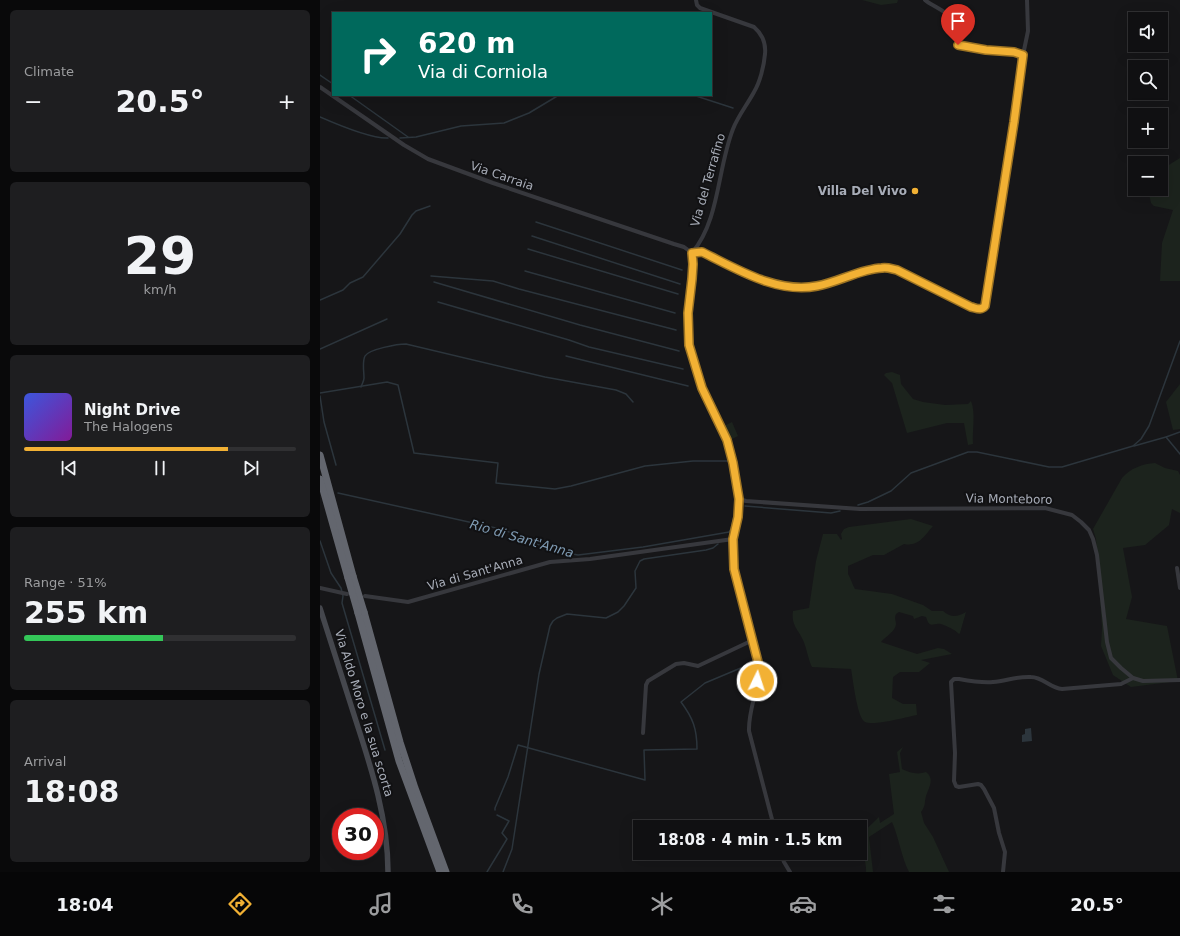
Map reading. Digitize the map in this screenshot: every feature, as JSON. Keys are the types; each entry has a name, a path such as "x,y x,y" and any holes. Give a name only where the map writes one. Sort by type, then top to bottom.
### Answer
{"highway":[{"path":"320,455 350,577"},
{"path":"320,479 400,742 415,788 446,872"},
{"path":"361,613 399,762 440,872"}],"main road":[{"name":"Via Aldo Moro e la sua scorta","path":"320,608 378,796 385,831 388,872"}],"street":[{"name":"Via del Terrafino","path":"696,0 697,5 700,8 711,12"},
{"path":"925,0 950,17 953,23 954,39 958,45 980,49 1014,52 1023,55 1028,31 1027,0"},
{"name":"Via del Terrafino","path":"692,253 699,245 708,224 729,142 742,110 755,91 761,74 765,46 759,31 754,27 712,12"},
{"name":"Via Carraia","path":"333,96 404,145 428,159 493,183 684,247 692,253 702,252 767,282 794,287 818,286 871,269 884,268 897,270 971,307 979,309 984,308 985,306 992,266 1023,55"},
{"name":"Via Carraia","path":"320,87 332,95"},
{"path":"692,253 693,264 688,313 689,345 702,388 730,449 739,499 738,517 733,539 734,569 758,662 755,694 748,721 748,731 772,820"},
{"name":"Via Monteboro","path":"739,499 746,501 860,509 1046,508 1072,515 1089,530 1093,539 1097,555 1107,642 1111,658 1134,678 1143,681 1154,682 1180,680"},
{"name":"Via di Sant'Anna","path":"365,596 408,602 550,562 606,557 733,539"},
{"path":"1177,568 1180,588"},
{"path":"320,588 344,593"},
{"path":"643,733 646,685 648,681 676,664 684,663 698,666 753,640"},
{"path":"1003,872 1005,852 994,808 984,789 978,784 959,787 956,786 954,781 955,753 952,682 954,679 993,682 1030,676 1044,680 1055,688 1062,689 1121,684 1134,678"},
{"path":"783,860 790,872"}],"shaded area":[{"path":"862,0 898,0 897,3 881,5"},
{"path":"1180,158 1180,281 1160,281 1162,243 1173,210 1154,206 1151,203 1150,196 1168,196 1168,166"},
{"path":"892,372 900,375 901,384 913,399 945,405 968,404 971,401 974,416 973,444 968,445 964,423 947,423 907,433 892,383 884,375"},
{"path":"1180,384 1180,429 1173,430 1166,402"},
{"path":"732,422 738,436 730,440 724,426"},
{"path":"1155,463 1165,468 1178,471 1180,475 1180,513 1172,509 1169,525 1145,545 1123,548 1132,597 1126,619 1167,626 1178,681 1131,687 1113,675 1101,646 1102,628 1096,539 1093,529 1122,478 1137,467"},
{"path":"911,519 933,526 921,540 914,544 904,544 884,555 873,555 848,566 848,574 855,589 892,594 923,605 932,611 943,611 951,616 957,616 966,612 959,634 941,624 930,624 926,617 922,616 914,619 913,616 899,612 896,614 896,627 881,642 917,654 938,648 944,649 952,654 921,660 930,663 919,672 900,672 893,677 892,698 903,704 916,704 917,715 883,722 869,723 862,719 860,713 851,669 812,667 806,647 794,623 793,611 809,608 816,561 823,534 837,534 841,540 841,534 844,529 849,527"},
{"path":"1031,728 1032,741 1022,742 1022,735 1025,734 1025,729"},
{"path":"903,747 900,753 902,769 914,773 926,772 930,777 930,786 921,812 924,823 933,837 949,872 909,872 892,822 869,837 873,872 866,872 865,860 867,860 867,829 879,817 880,823 894,814 889,774 900,772 897,752"}],"waterway":[{"path":"320,75 332,83"},
{"path":"350,96 408,137"},
{"path":"400,138 416,137 461,126 504,123 529,113 557,96"},
{"path":"696,96 733,108"},
{"path":"320,117 363,134 388,138"},
{"path":"320,300 343,290 350,283 363,277 400,234 412,215 416,211 430,206"},
{"path":"536,222 682,270"},
{"path":"532,236 680,284"},
{"path":"528,249 678,294"},
{"path":"525,271 675,313"},
{"path":"431,276 493,281 676,330"},
{"path":"434,282 580,325 679,351"},
{"path":"438,302 589,347 683,369"},
{"path":"320,349 387,319"},
{"name":"Rio di Sant'Anna","path":"858,505 891,491 911,473 968,452 977,452 1049,467 1062,467 1133,446 1141,439 1149,426 1180,341"},
{"path":"361,387 364,379 363,367 365,356 368,353 384,347 406,344 545,377 616,390 626,394 633,402"},
{"path":"566,356 688,386"},
{"path":"320,393 387,382 398,385 414,453 498,463 496,483 555,489 645,466 693,461 728,461"},
{"path":"320,396 324,422 336,465"},
{"path":"1134,446 1180,432"},
{"path":"1166,437 1180,454"},
{"name":"Rio di Sant'Anna","path":"338,493 505,530 525,540 557,551 578,555 643,547 729,532 736,508"},
{"name":"Rio di Sant'Anna","path":"745,506 831,513 840,511"},
{"path":"320,541 331,573 341,588 343,596 342,603 385,750"},
{"path":"503,872 512,849 539,674 550,626 553,621 567,614 606,618 618,612 636,588 635,571 640,561 644,559 706,550 713,548 718,544"},
{"path":"495,810 508,777 518,745 645,780 644,750 697,749 694,724 689,713 681,702 705,683 755,662"},
{"path":"487,872 507,839 502,833 509,821 497,815"}],"place":[{"name":"Villa Del Vivo","path":"915,191"}],"route":[{"path":"757,681 758,662 734,569 733,539 738,517 739,499 733,463 727,440 702,388 689,345 688,313 692,279 692,253 702,252 767,282 794,287 810,288 871,269 884,268 897,270 904,272 971,307 979,309 984,308 992,266 1023,55 1014,52 974,49 958,45"}]}
